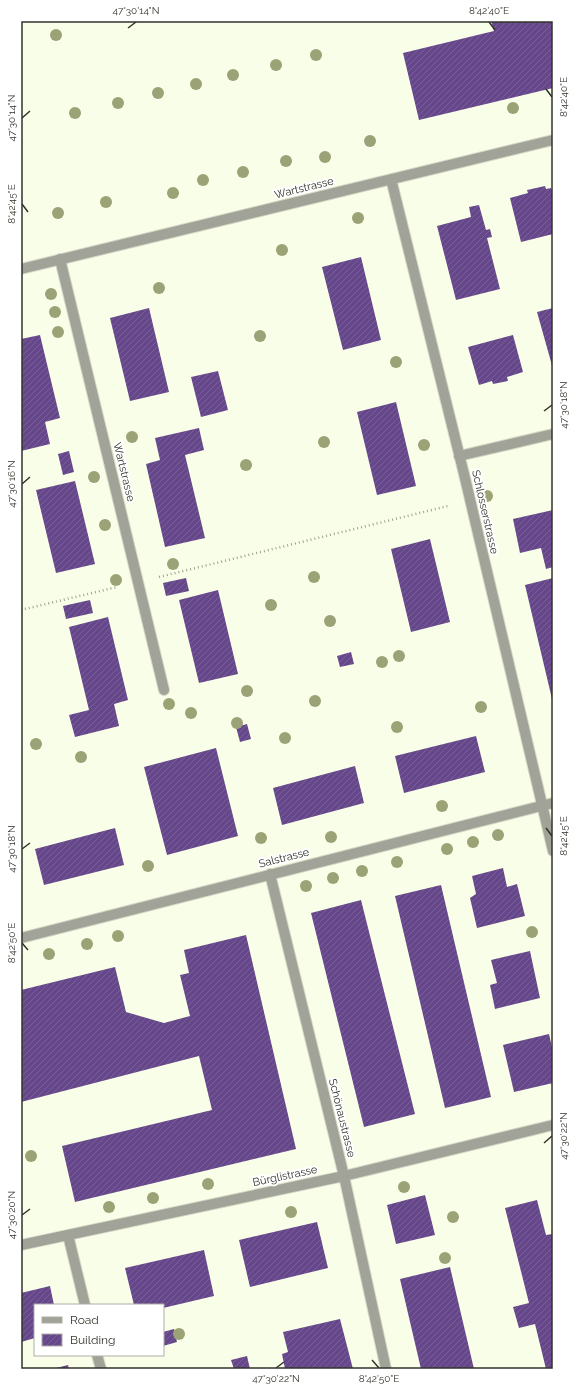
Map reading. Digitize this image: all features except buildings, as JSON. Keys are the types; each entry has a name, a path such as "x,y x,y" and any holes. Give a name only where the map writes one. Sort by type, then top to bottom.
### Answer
{"street":[{"name":"Wartstrasse","path":"21,269 553,140"},
{"name":"Schlosserstrasse","path":"391,179 553,851"},
{"name":"Wartstrasse","path":"60,259 164,690"},
{"path":"459,456 553,434"},
{"name":"Salstrasse","path":"21,938 553,802"},
{"name":"Schönaustrasse","path":"270,874 344,1176 386,1369"},
{"name":"Bürglistrasse","path":"21,1246 344,1176 553,1125"},
{"path":"68,1235 85,1304"},
{"path":"97,1356 101,1369"}],"path":[{"path":"21,610 448,506"}]}
